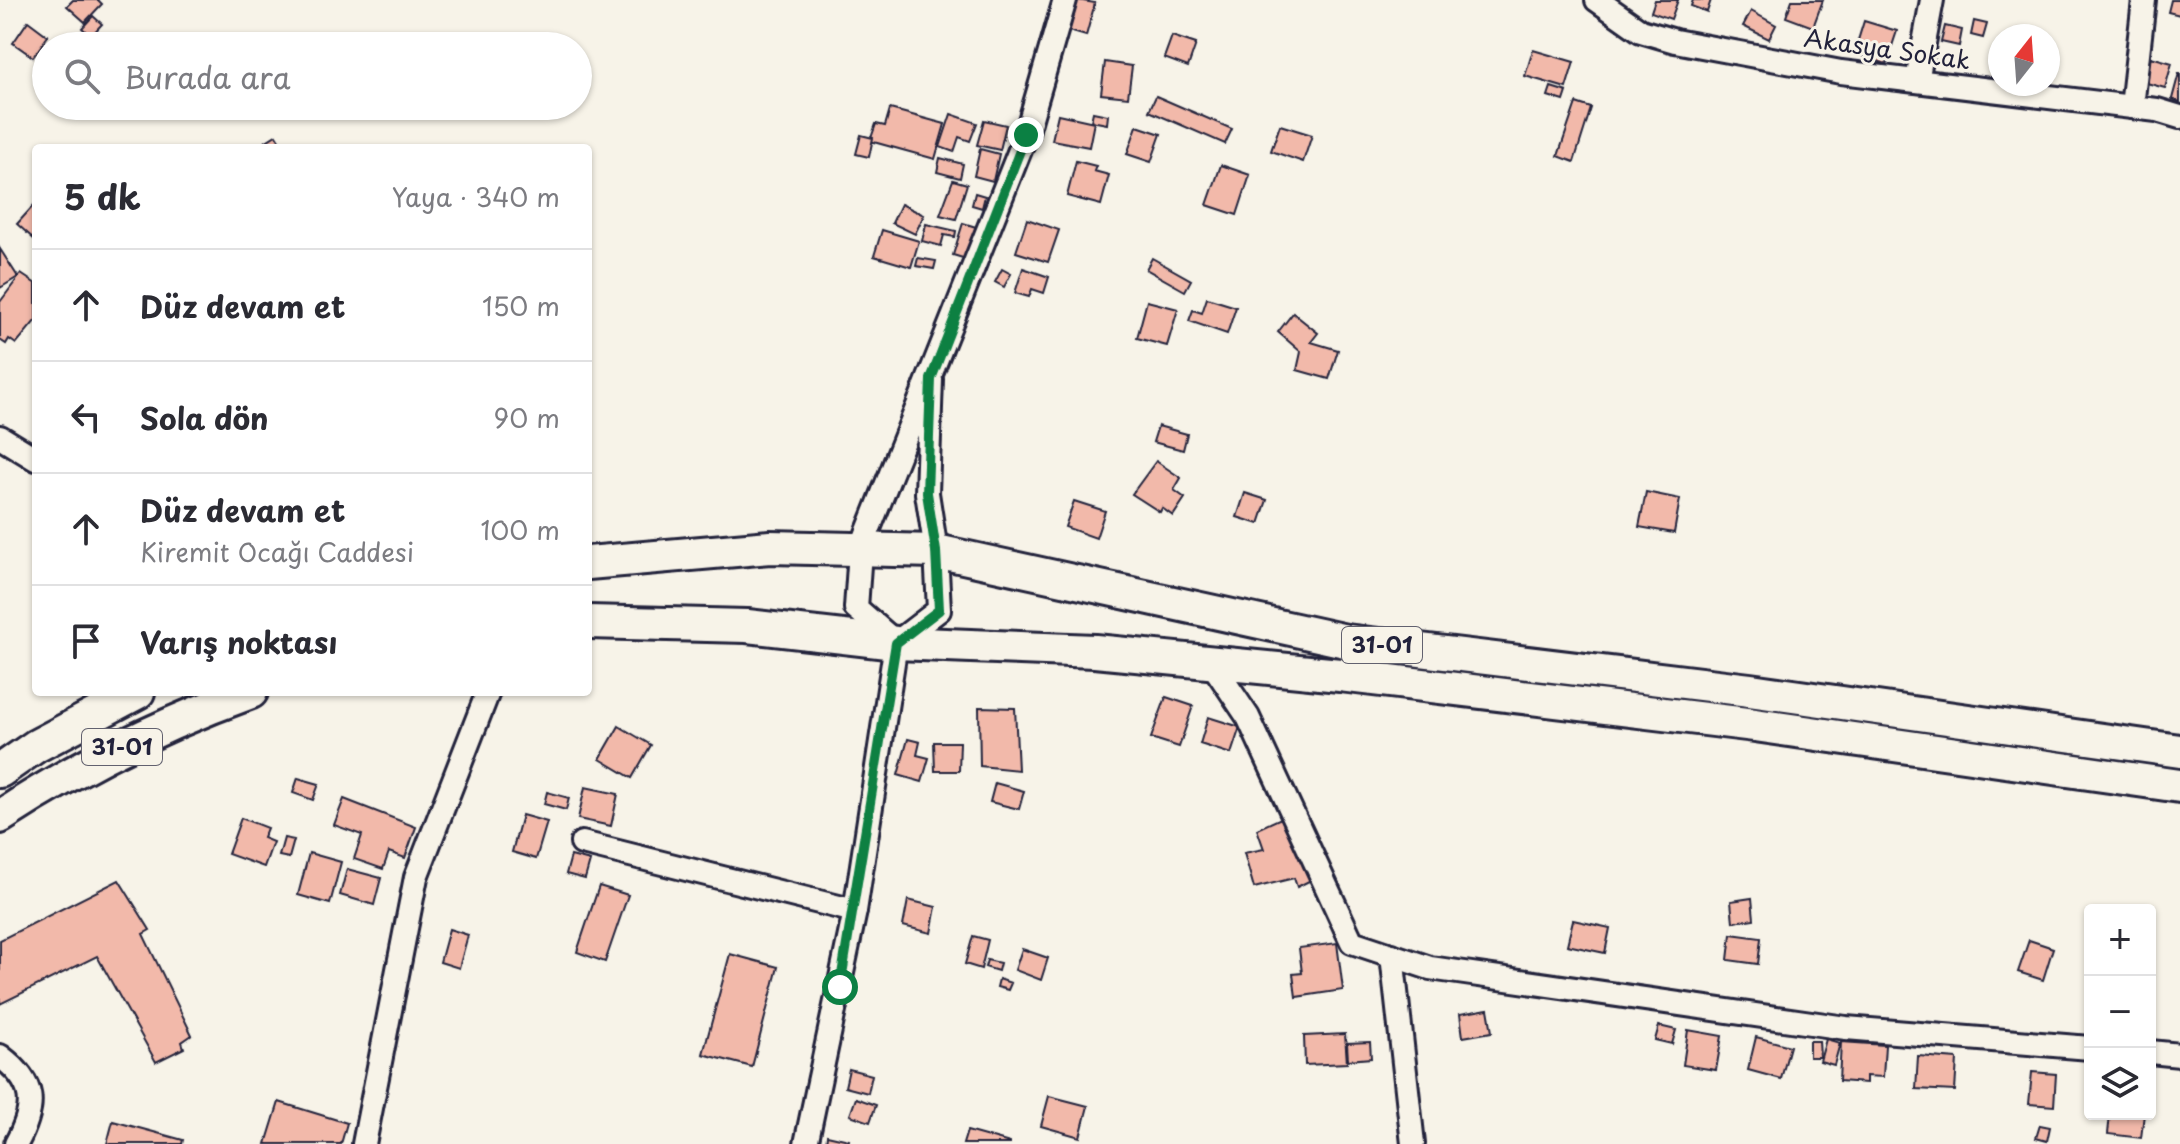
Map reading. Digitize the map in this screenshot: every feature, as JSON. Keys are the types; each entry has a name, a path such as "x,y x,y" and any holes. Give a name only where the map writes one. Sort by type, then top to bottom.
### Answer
{"highway":[{"name":"31-01","path":"592,563 770,547 936,551 1346,641 1750,690 2180,751"},
{"name":"31-01","path":"592,622 747,626 896,643 1095,651 1211,662 1755,725 2180,786"},
{"name":"31-01","path":"0,771 36,746 130,696"},
{"name":"31-01","path":"0,817 86,765 186,715 240,696"}],"street":[{"path":"896,643 856,608 860,551 1026,135 1065,0"},
{"name":"Akasya Sokak","path":"1597,0 1641,31 1675,41 1841,72 2132,107 2180,117"},
{"path":"1917,81 1932,0"},
{"path":"2132,107 2144,0"},
{"path":"806,1144 855,911 896,643 939,610 936,551 927,493 931,379"},
{"path":"0,437 32,456"},
{"path":"1211,662 1248,717 1352,942 1430,968 1846,1028 2084,1048"},
{"path":"364,1144 416,877 486,696"},
{"path":"582,843 855,911"},
{"path":"1392,955 1413,1144"},
{"path":"2156,1053 2180,1055"},
{"path":"0,1056 28,1082 31,1095 27,1118 16,1144"}],"building":[{"path":"73,0 98,0 102,4 85,22 67,6"},
{"path":"1077,0 1095,3 1086,36 1069,31"},
{"path":"1655,0 1678,0 1671,19 1651,12"},
{"path":"1693,0 1711,0 1707,12 1691,6"},
{"path":"1792,0 1823,0 1813,27 1786,17"},
{"path":"2171,0 2180,0 2180,15 2168,12"},
{"path":"1751,11 1776,25 1769,39 1743,26"},
{"path":"93,16 102,24 95,32 86,32 82,28"},
{"path":"28,21 43,32 32,32 32,56 13,43"},
{"path":"1864,21 1897,31 1886,64 1854,53"},
{"path":"1974,21 1987,24 1983,38 1971,35"},
{"path":"1945,26 1962,30 1959,46 1941,42"},
{"path":"1172,36 1196,44 1188,67 1164,58"},
{"path":"1533,50 1574,62 1566,88 1525,76"},
{"path":"2151,57 2172,63 2165,88 2143,82"},
{"path":"1105,62 1132,66 1128,97 1101,94"},
{"path":"2180,73 2180,102 2172,99"},
{"path":"1551,87 1567,92 1564,101 1548,96"},
{"path":"1156,96 1232,129 1225,144 1149,111"},
{"path":"1576,103 1591,108 1574,162 1558,156"},
{"path":"890,109 945,124 935,159 870,141 876,124 885,126"},
{"path":"1093,112 1108,115 1107,124 1091,121"},
{"path":"951,114 977,123 970,141 959,137 954,152 940,147"},
{"path":"1058,114 1094,122 1089,147 1052,140"},
{"path":"984,120 1006,125 1000,150 977,145"},
{"path":"1280,125 1312,135 1303,162 1271,151"},
{"path":"1137,126 1161,134 1151,162 1127,154"},
{"path":"276,135 282,144 262,144"},
{"path":"861,135 873,138 869,157 856,154"},
{"path":"980,149 999,154 993,181 974,176"},
{"path":"940,158 963,164 960,178 937,172"},
{"path":"1076,161 1096,166 1094,171 1109,175 1101,205 1067,196"},
{"path":"1221,165 1250,175 1237,215 1207,205"},
{"path":"953,180 967,184 956,219 940,215"},
{"path":"975,193 985,196 982,208 972,205"},
{"path":"901,204 924,215 915,234 892,223"},
{"path":"32,207 32,237 17,224"},
{"path":"1027,219 1059,230 1048,262 1016,252"},
{"path":"963,223 976,227 966,259 953,255"},
{"path":"926,224 956,231 955,237 944,235 941,246 922,241"},
{"path":"882,230 919,241 911,267 874,256"},
{"path":"0,249 18,277 0,288"},
{"path":"918,258 936,261 934,269 916,266"},
{"path":"1152,258 1191,280 1185,291 1146,269"},
{"path":"1023,268 1049,277 1044,293 1032,289 1029,297 1015,293"},
{"path":"1002,269 1011,274 1004,287 995,282"},
{"path":"21,274 32,281 32,325 16,344 9,339 6,344 0,340 0,302"},
{"path":"1207,298 1236,307 1227,334 1189,321 1193,310 1202,313"},
{"path":"1147,301 1178,309 1167,346 1137,338"},
{"path":"1293,313 1318,333 1311,342 1338,350 1329,379 1297,370 1301,352 1278,332"},
{"path":"1158,426 1187,434 1183,450 1153,442"},
{"path":"1156,461 1181,478 1174,490 1185,498 1173,516 1162,508 1160,512 1132,494"},
{"path":"1646,492 1680,499 1674,533 1639,527"},
{"path":"1245,493 1267,500 1259,524 1237,517"},
{"path":"1074,501 1105,511 1096,538 1065,527"},
{"path":"1166,697 1193,706 1179,747 1151,738"},
{"path":"979,707 1015,708 1018,770 980,766"},
{"path":"1208,717 1240,727 1231,754 1200,744"},
{"path":"619,726 651,745 632,778 600,759"},
{"path":"908,739 920,742 917,755 929,758 922,782 898,775"},
{"path":"934,742 960,742 959,771 935,771"},
{"path":"298,778 319,784 313,800 293,793"},
{"path":"995,783 1024,791 1019,809 990,802"},
{"path":"585,787 618,794 611,826 578,819"},
{"path":"547,792 569,798 566,810 544,804"},
{"path":"344,799 416,827 405,858 389,852 383,869 354,859 362,835 334,825"},
{"path":"522,815 547,822 536,859 512,852"},
{"path":"241,818 267,828 263,838 273,842 264,867 228,854"},
{"path":"1281,818 1311,880 1297,887 1294,878 1254,888 1244,853 1264,849 1257,829"},
{"path":"284,838 294,840 289,858 279,856"},
{"path":"309,853 341,862 330,904 298,895"},
{"path":"571,856 590,861 585,879 566,874"},
{"path":"347,869 381,878 374,905 340,895"},
{"path":"119,880 150,930 143,934 192,1035 182,1042 184,1048 156,1062 97,956 0,1004 0,940"},
{"path":"599,886 628,895 605,962 577,952"},
{"path":"1752,898 1754,919 1733,922 1731,901"},
{"path":"908,900 936,907 931,933 903,926"},
{"path":"1573,920 1610,928 1605,953 1567,945"},
{"path":"449,929 468,935 459,968 440,962"},
{"path":"1731,934 1761,938 1758,964 1728,960"},
{"path":"973,936 988,940 981,969 965,964"},
{"path":"2029,940 2053,948 2043,980 2018,972"},
{"path":"1337,943 1343,990 1296,997 1293,974 1302,973 1299,948"},
{"path":"1022,949 1048,958 1041,980 1015,970"},
{"path":"730,954 778,967 752,1067 703,1054"},
{"path":"987,960 1000,963 998,971 985,967"},
{"path":"999,979 1011,983 1008,990 997,987"},
{"path":"1488,1009 1492,1032 1463,1037 1460,1014"},
{"path":"1659,1026 1676,1030 1672,1044 1655,1040"},
{"path":"1688,1030 1722,1036 1716,1070 1683,1065"},
{"path":"1345,1034 1347,1063 1305,1065 1304,1036"},
{"path":"1756,1037 1790,1046 1781,1079 1748,1070"},
{"path":"1826,1039 1840,1043 1834,1065 1820,1061"},
{"path":"1809,1041 1819,1041 1820,1057 1809,1057"},
{"path":"1370,1042 1371,1058 1348,1060 1347,1043"},
{"path":"1841,1042 1885,1045 1883,1077 1866,1076 1866,1083 1839,1081"},
{"path":"1918,1056 1957,1059 1955,1091 1916,1089"},
{"path":"849,1069 872,1075 868,1093 845,1087"},
{"path":"2032,1072 2056,1074 2054,1106 2029,1104"},
{"path":"1049,1096 1088,1106 1080,1137 1041,1126"},
{"path":"856,1098 876,1105 870,1122 850,1115"},
{"path":"279,1102 347,1123 341,1144 266,1144"},
{"path":"2109,1120 2143,1120 2141,1138 2108,1134"},
{"path":"113,1121 183,1140 182,1144 107,1144"},
{"path":"2040,1125 2050,1127 2047,1141 2036,1138"},
{"path":"967,1131 1010,1143 1010,1144 963,1144"},
{"path":"827,1135 849,1140 848,1144 826,1144"}],"route":[{"path":"840,987 855,911 896,643 939,610 936,551 927,493 931,379 1026,135"}]}
